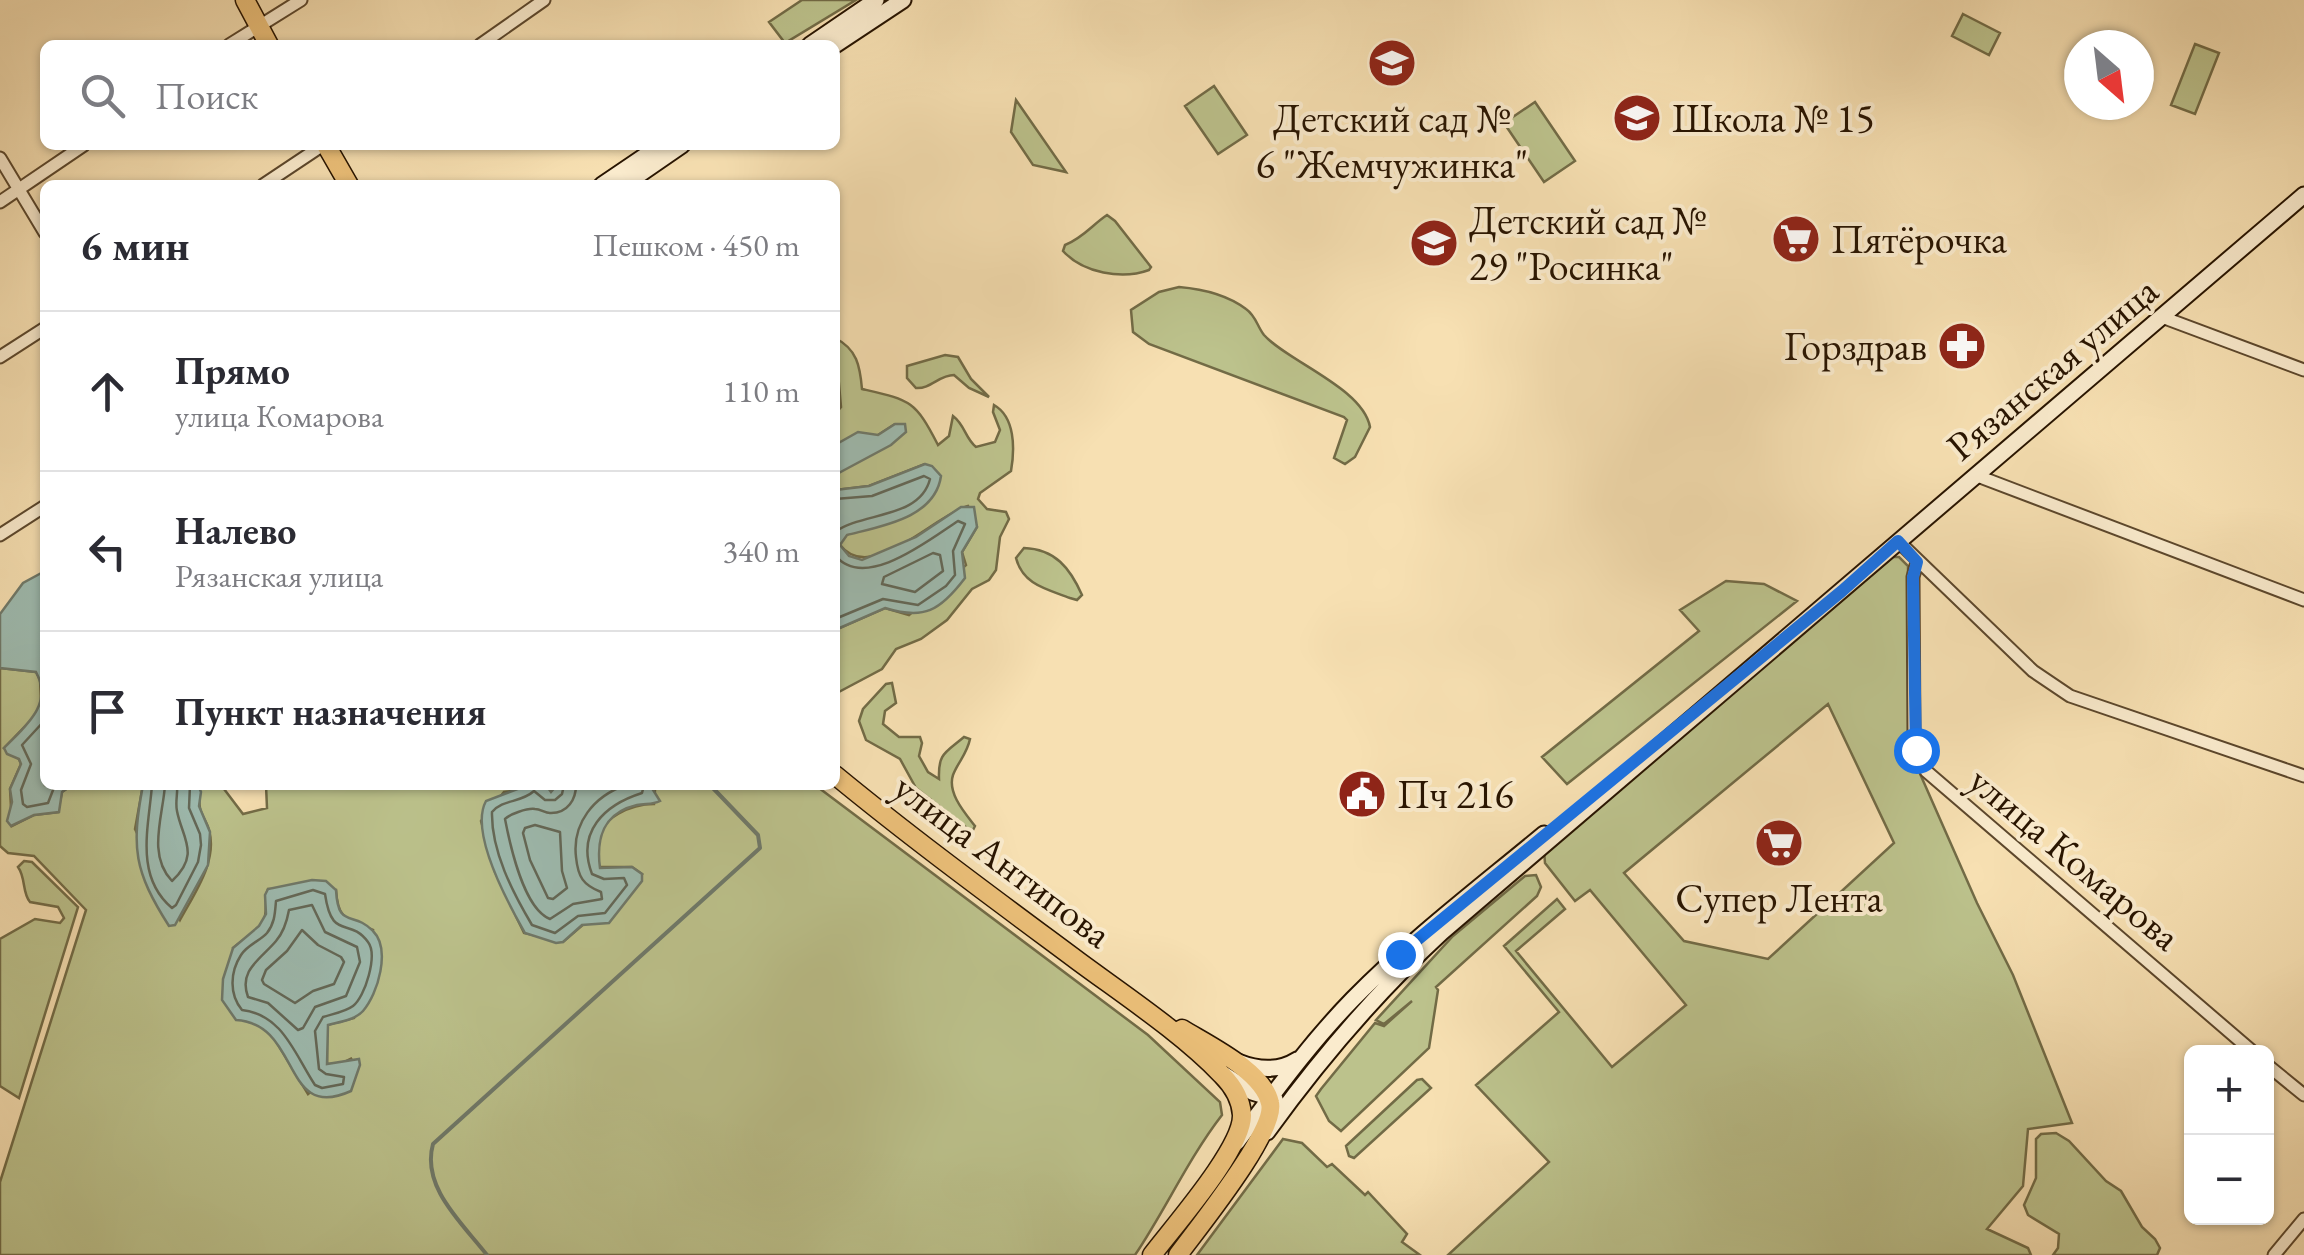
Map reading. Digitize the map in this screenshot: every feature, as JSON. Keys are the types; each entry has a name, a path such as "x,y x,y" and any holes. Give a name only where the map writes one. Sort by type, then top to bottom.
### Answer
{"main road":[{"path":"245,0 266,40"},
{"path":"817,40 876,0"},
{"path":"840,42 903,0"},
{"path":"328,150 346,180"},
{"path":"610,180 654,150"},
{"path":"631,180 675,150"},
{"name":"Рязанская улица","path":"1242,1150 1403,968 2304,194"},
{"name":"Рязанская улица","path":"1270,1099 1352,1000 1424,933 1842,591"},
{"name":"улица Антипова","path":"840,779 1130,999 1224,1064 1250,1074 1270,1099"},
{"path":"1224,1064 1266,1069 1291,1064 1304,1054"},
{"name":"улица Антипова","path":"1224,1064 1240,1100 1242,1150"},
{"path":"1152,1255 1270,1116 1270,1099 1283,1100 1297,1091"},
{"path":"1178,1255 1242,1150"}],"street":[{"path":"236,40 300,0"},
{"path":"487,40 544,0"},
{"path":"0,202 77,150"},
{"path":"270,180 317,150"},
{"path":"0,158 40,225"},
{"path":"2162,317 2304,370"},
{"path":"0,356 40,331"},
{"path":"1974,475 2304,600"},
{"path":"0,535 40,509"},
{"path":"1898,541 2033,672 2070,696 2304,776"},
{"name":"улица Комарова","path":"1917,562 1913,577 1914,737 1926,772 2245,1045"},
{"path":"2274,1071 2304,1096"},
{"path":"2274,1255 2304,1219"}],"green space":[{"path":"802,0 856,0 790,40 783,40 769,22"},
{"path":"1963,14 2000,33 1989,55 1952,36"},
{"path":"2195,44 2219,53 2195,114 2171,105"},
{"path":"1214,86 1247,135 1218,154 1185,106"},
{"path":"1016,100 1066,172 1033,165 1011,132"},
{"path":"1535,102 1575,161 1544,182 1504,123"},
{"path":"1107,215 1151,267 1149,270 1127,274 1103,272 1081,265 1063,251 1065,245"},
{"path":"1179,287 1214,293 1238,304 1252,315 1275,345 1354,400 1370,427 1355,457 1345,464 1334,458 1347,420 1344,417 1149,344 1133,332 1131,310 1159,292"},
{"path":"840,341 856,359 862,389 909,404 917,410 938,445 949,436 953,416 976,447 995,442 1000,430 994,405 1010,425 1013,453 1011,471 980,493 978,499 987,509 1006,512 1009,519 1000,537 996,570 989,580 972,589 947,620 921,639 896,649 882,669 840,691 840,628 885,608 909,615 966,565 962,552 977,527 968,506 885,553 853,555 840,545 925,464 869,486 840,489 840,472 860,459 895,424 878,435 840,444"},
{"path":"945,355 958,357 971,379 989,397 969,388 954,375 921,388 907,378 907,366"},
{"path":"1024,548 1053,556 1072,576 1082,595 1077,600 1070,598 1030,580 1016,558"},
{"path":"1893,557 1899,557 1908,566 1910,751 2013,975 2072,1123 2028,1129 2023,1186 1987,1229 2028,1248 2031,1255 1448,1255 1549,1162 1476,1085 1559,1012 1504,946 1557,899 1565,909 1516,951 1612,1067 1686,1005 1590,890 1575,901 1545,863 1544,850","holes":["1828,704 1894,843 1768,959 1684,941 1624,873"]},
{"path":"1726,581 1764,584 1797,601 1567,784 1542,757 1699,631 1680,610"},
{"path":"0,668 36,672 40,680 38,713 4,748 21,764 10,789 12,826 34,815 58,812 65,790 142,790 135,829 180,920 203,877 210,853 200,790 225,790 243,814 267,808 266,790 519,790 504,792 481,821 495,872 524,933 563,942 642,874 632,867 599,867 597,843 604,826 618,814 654,804 655,790 822,790 1148,1035 1220,1102 1222,1115 1135,1255 0,1255 0,1182 86,910 34,856 8,853 0,846","holes":["268,889 336,890 337,900 350,920 373,930 354,1018 327,1025 327,1064 340,1064 352,1058 308,1094 271,1033 255,1021 233,948 263,921"]},
{"path":"892,683 896,703 885,711 883,724 899,737 920,737 919,756 928,772 939,779 944,754 964,737 970,739 953,775 952,789 975,826 972,832 916,788 900,759 866,740 859,721 863,709 886,684"},
{"path":"24,861 32,862 78,907 19,1098 0,1086 0,939 35,919 60,923 64,918 58,907 30,902 18,867"},
{"path":"1536,875 1541,887 1537,896 1436,987 1429,1048 1341,1131 1329,1121 1316,1096 1321,1089 1375,1023 1384,1026 1412,1001 1384,1024 1376,1020 1453,936 1525,876"},
{"path":"1422,1079 1431,1088 1354,1158 1349,1156 1346,1146"},
{"path":"2056,1133 2121,1191 2142,1227 2155,1239 2160,1248 2157,1255 2053,1255 2059,1234 2028,1215 2024,1205 2036,1178 2036,1139 2041,1134"},
{"path":"1283,1139 1302,1143 1327,1167 1332,1164 1365,1195 1368,1192 1407,1234 1402,1242 1420,1255 1197,1255"}],"water":[{"path":"895,424 905,424 906,432 891,445 840,472 840,442 858,432 878,435"},
{"path":"925,464 941,476 937,490 918,511 847,535 840,545 840,489 869,486"},
{"path":"961,507 974,507 977,527 962,552 965,578 930,610 910,613 885,608 840,628 840,545 849,556 862,560 916,537"},
{"path":"40,574 40,682 36,672 0,668 0,614 23,583"},
{"path":"40,700 40,790 65,790 59,812 34,815 11,826 7,821 12,802 10,789 21,764 4,748"},
{"path":"142,790 200,790 199,806 210,832 208,865 175,925 169,926 148,890 138,858 137,826"},
{"path":"515,790 653,790 660,801 616,814 604,828 599,847 600,868 632,867 642,874 642,881 609,923 582,925 563,942 556,943 525,933 487,849 482,814 486,801"},
{"path":"326,881 336,890 343,915 373,931 382,960 378,983 363,1011 328,1025 327,1064 359,1059 360,1065 351,1091 329,1097 313,1094 301,1084 272,1037 257,1026 236,1020 222,1000 223,979 233,948 259,926 266,914 268,889"}],"waterway":[{"path":"487,1255 438,1190 431,1160 433,1144 760,848 758,835 715,790"}],"place":[{"name":"Детский сад № 6 \"Жемчужинка\"","path":"1392,63"},
{"name":"Школа № 15","path":"1637,118"},
{"name":"Пятёрочка","path":"1796,239"},
{"name":"Детский сад № 29 \"Росинка\"","path":"1434,243"},
{"name":"Горздрав","path":"1962,346"},
{"name":"Пч 216","path":"1362,794"},
{"name":"Супер Лента","path":"1779,843"}],"route":[{"path":"1400,954 1898,541 1917,562 1913,577 1916,750"}]}
